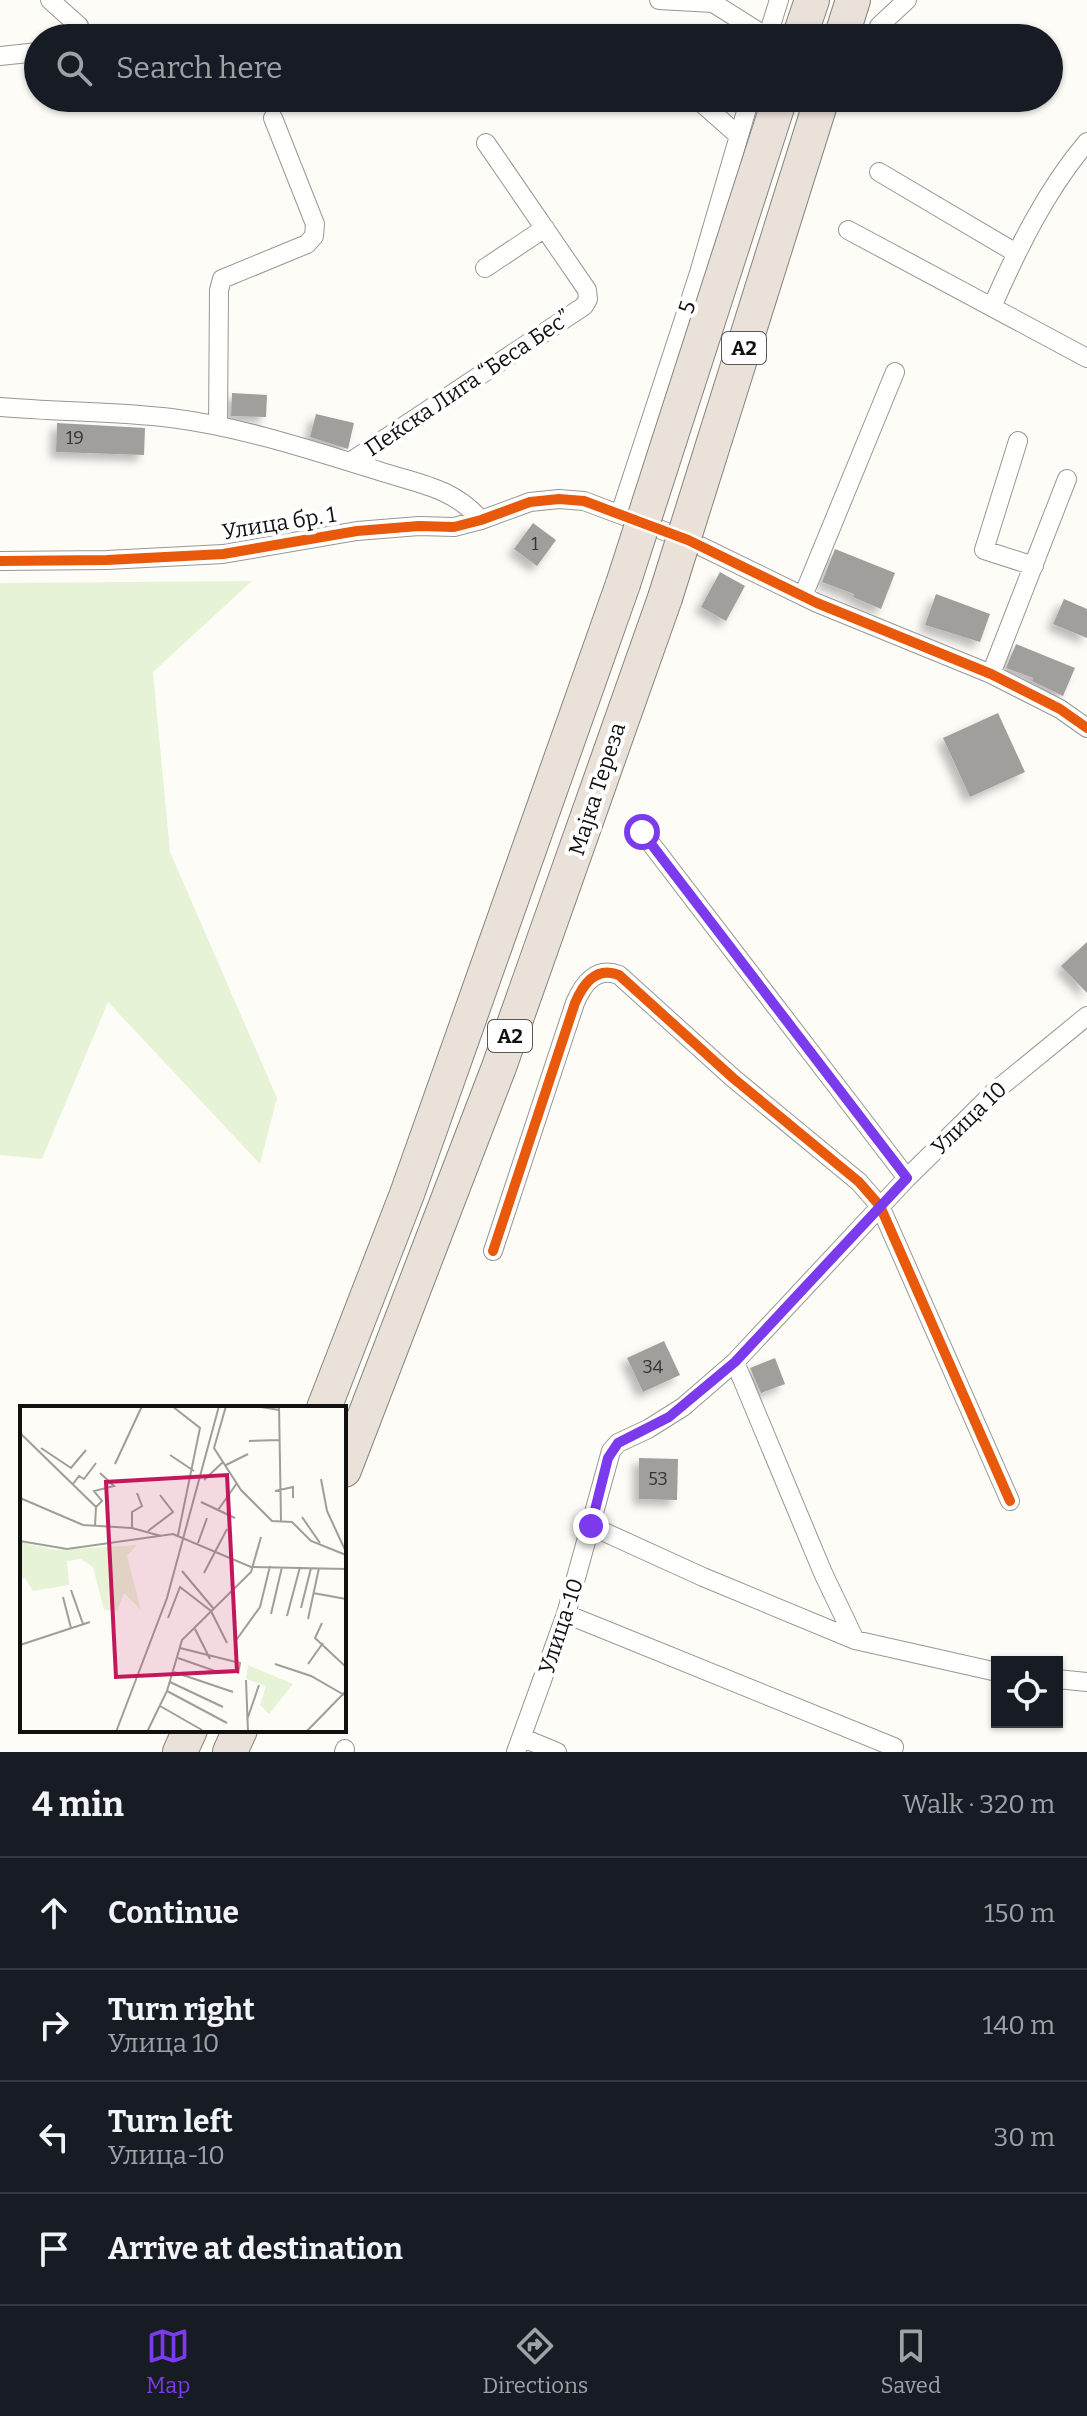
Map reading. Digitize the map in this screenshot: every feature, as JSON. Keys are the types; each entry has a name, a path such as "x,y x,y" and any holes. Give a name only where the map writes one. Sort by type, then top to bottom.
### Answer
{"highway":[{"path":"804,24 812,0"},
{"path":"845,24 853,0"},
{"name":"Мајка Тереза","path":"325,1406 407,1194 623,584 775,112"},
{"name":"Мајка Тереза","path":"346,1465 499,1067 572,865 607,756 665,598 818,112"},
{"path":"180,1752 189,1732"},
{"path":"230,1752 239,1732"}],"street":[{"path":"50,0 77,24"},
{"path":"659,0 713,3 745,24"},
{"path":"771,24 779,0"},
{"path":"881,24 907,0"},
{"path":"0,56 24,53"},
{"path":"712,112 739,136"},
{"name":"5","path":"620,514 699,273 746,112"},
{"path":"218,426 219,290 222,279 307,244 314,236 315,224 273,118"},
{"path":"992,307 1016,253 1063,173 1087,142"},
{"name":"Пеќска Лига “Беса Бес”","path":"350,462 584,306 588,299 587,290 486,143"},
{"path":"879,172 1016,253"},
{"path":"485,268 545,228"},
{"path":"848,230 1087,358"},
{"path":"803,596 895,372"},
{"name":"Пеќска Лига “Беса Бес”","path":"0,407 169,418 218,426 350,462 451,494 466,503 481,520"},
{"path":"1018,441 984,550 1034,566"},
{"path":"991,674 1067,479"},
{"name":"Улица бр. 1","path":"0,561 223,554 357,531 419,526 454,527 530,502 559,499 584,501 620,514"},
{"path":"620,514 688,540 803,596 991,674 1060,709 1087,728"},
{"path":"642,832 907,1178"},
{"path":"493,1251 575,1003 589,980 603,972 610,972 627,982 733,1078 859,1182 880,1206 1010,1501"},
{"name":"Улица 10","path":"611,1451 618,1443 683,1407 735,1362 880,1206 994,1092 1087,1016"},
{"path":"735,1362 823,1573 855,1640"},
{"name":"Улица-10","path":"520,1745 566,1614 611,1451"},
{"path":"591,1526 703,1577 855,1640 991,1671"},
{"path":"566,1614 894,1747"},
{"path":"1063,1680 1087,1682"},
{"path":"520,1745 557,1752"}],"green space":[{"path":"252,581 153,672 170,852 277,1098 260,1164 108,1002 42,1159 0,1155 0,583"}],"building":[{"path":"232,393 267,395 266,417 231,416"},
{"path":"316,414 354,423 348,449 310,437"},
{"path":"57,423 145,428 144,455 56,452"},
{"path":"533,523 556,540 537,566 514,549"},
{"path":"835,549 895,573 881,609 853,597 854,594 822,582"},
{"path":"720,572 745,586 726,621 701,607"},
{"path":"936,594 990,614 980,642 925,625"},
{"path":"1064,599 1087,609 1087,638 1053,624"},
{"path":"1016,644 1075,668 1063,696 1032,681 1033,678 1006,668"},
{"path":"998,713 1025,772 970,797 943,738"},
{"path":"1087,942 1087,993 1061,966"},
{"path":"664,1341 680,1375 643,1392 627,1358"},
{"path":"775,1358 785,1384 761,1393 750,1368"},
{"path":"639,1458 678,1459 677,1500 639,1499"}],"cycle path":[{"path":"0,561 223,554 357,531 419,526 454,527 530,502 559,499 584,501 688,540 817,603 991,674 1060,709 1087,728"},
{"path":"493,1251 575,1003 591,978 604,973 619,975 733,1078 859,1182 880,1206 1010,1501"}],"route":[{"path":"591,1526 608,1458 618,1443 669,1417 735,1362 907,1178 642,832"}]}
